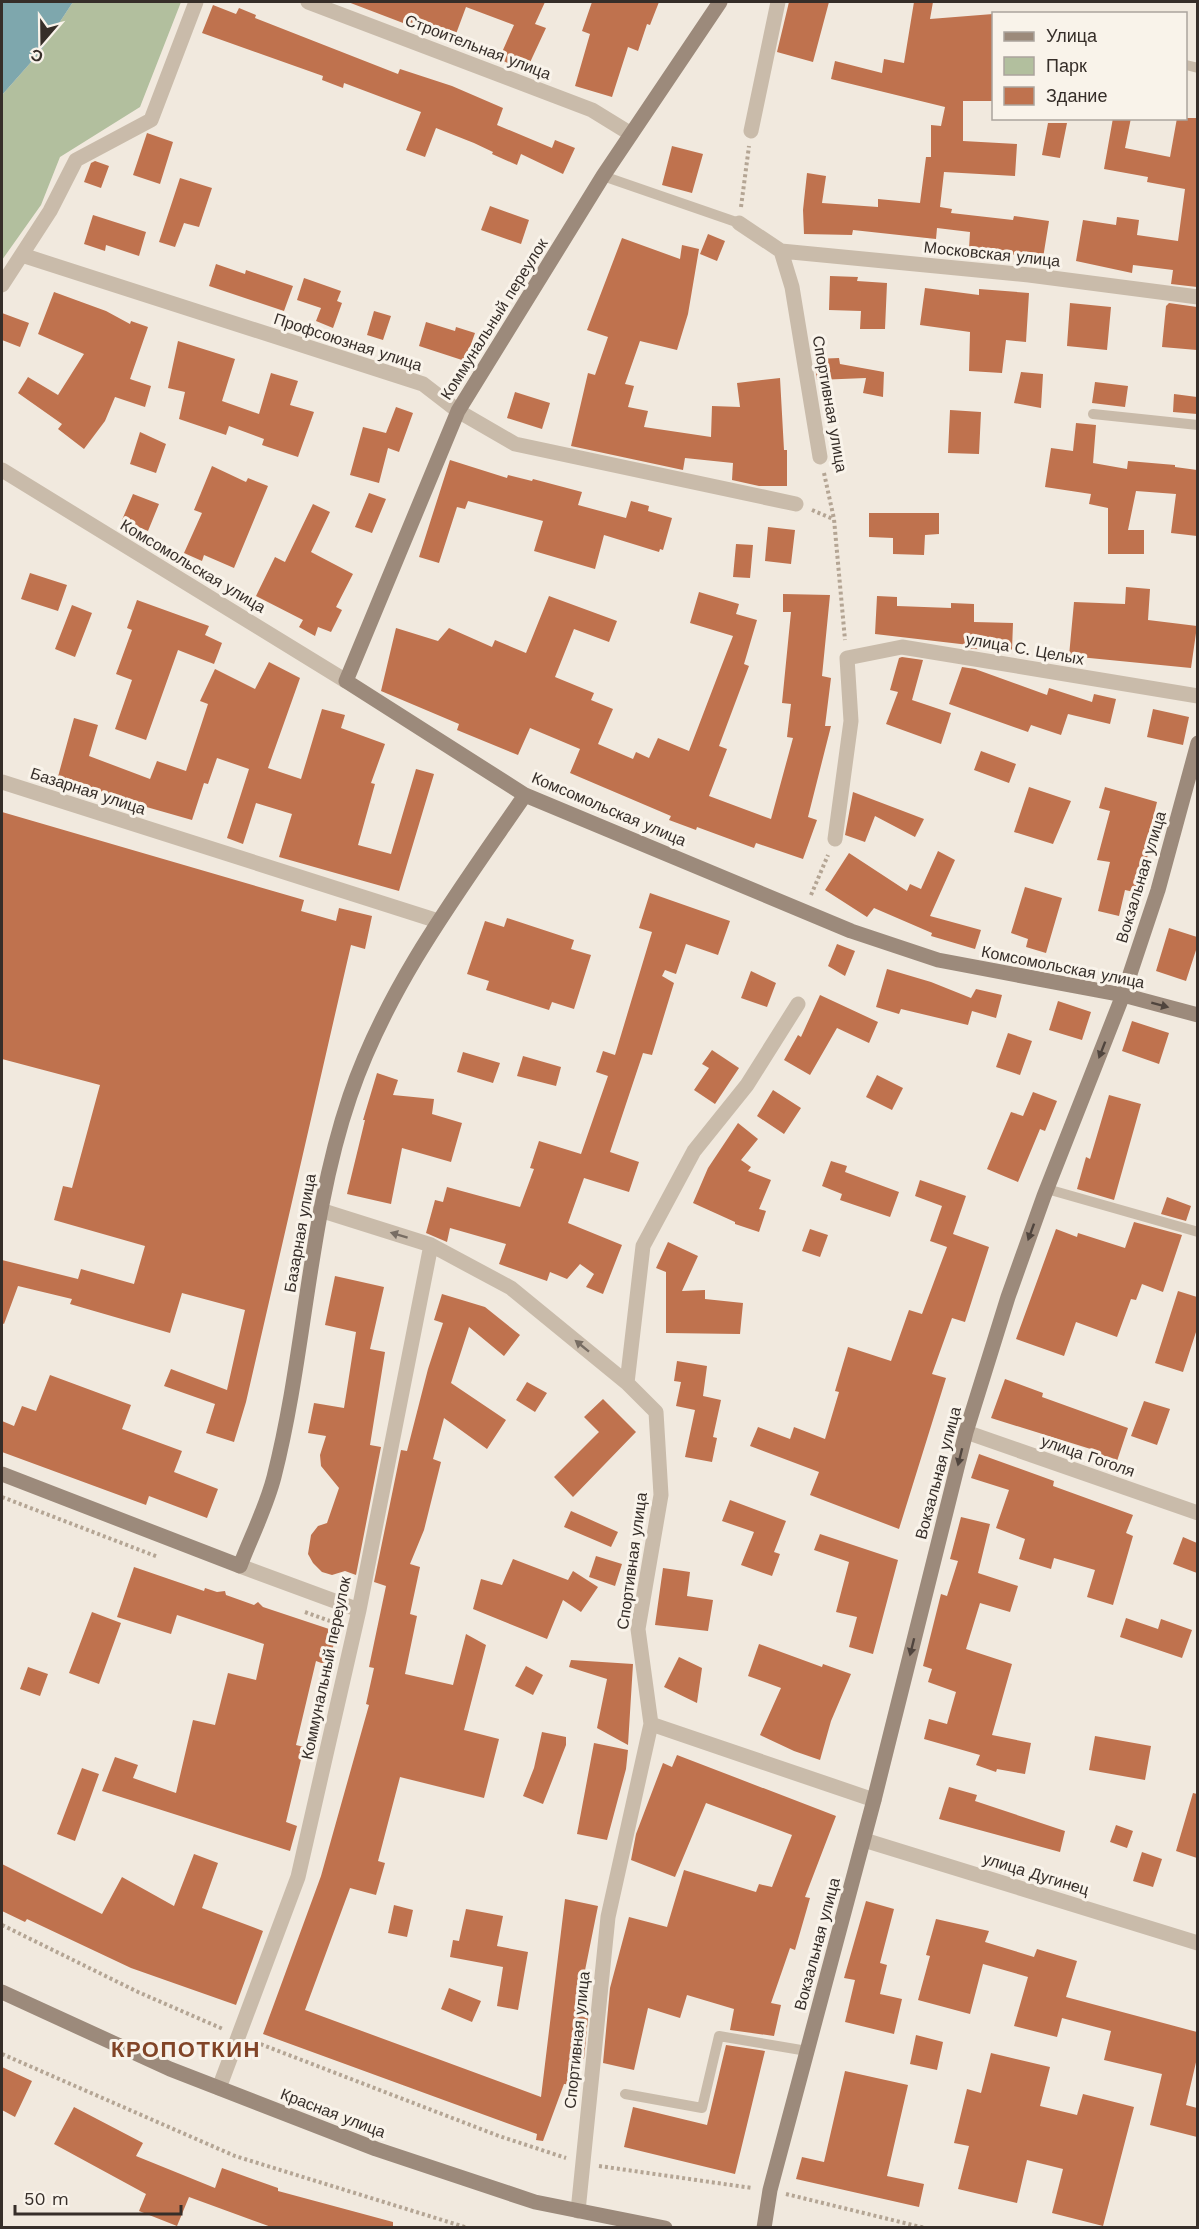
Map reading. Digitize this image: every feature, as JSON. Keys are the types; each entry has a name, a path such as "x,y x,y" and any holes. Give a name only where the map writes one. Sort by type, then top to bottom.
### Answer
{"main road":[{"name":"Коммунальный переулок","path":"346,681 458,411 603,176 720,2"},
{"name":"Комсомольская улица","path":"346,681 525,795 851,931 939,960 1123,995 1197,1015"},
{"name":"Вокзальная улица","path":"764,2228 770,2190 864,1840 966,1432 1008,1297 1047,1189 1123,995 1158,890 1197,743"},
{"name":"Базарная улица","path":"240,1566 276,1469 291,1401 320,1210 350,1096 376,1027 438,921 525,795"},
{"path":"2,1474 240,1566"},
{"name":"Красная улица","path":"2,1992 219,2088 376,2149 535,2202 665,2228"}],"street":[{"path":"2,285 50,211 76,160 150,120 196,2"},
{"name":"Строительная улица","path":"308,2 592,110 631,134"},
{"path":"751,131 778,2"},
{"path":"739,223 781,251"},
{"name":"Московская улица","path":"781,251 1029,275 1197,297"},
{"name":"Спортивная улица","path":"781,251 792,287 820,457"},
{"name":"Профсоюзная улица","path":"22,255 423,384 458,411 515,444 796,504"},
{"name":"Комсомольская улица","path":"2,470 346,681"},
{"name":"улица С. Целых","path":"847,658 902,647 1197,696"},
{"path":"835,839 851,721 847,658"},
{"name":"Базарная улица","path":"2,782 438,921"},
{"path":"627,1383 644,1246 694,1151 747,1084 798,1004"},
{"name":"Спортивная улица","path":"320,1210 430,1245 511,1288 627,1383 656,1412 661,1496 638,1629 651,1724 608,1917 578,2211"},
{"name":"Коммунальный переулок","path":"219,2088 241,2037 298,1877 359,1610 430,1245"},
{"name":"улица Гоголя","path":"966,1432 1197,1513"},
{"path":"240,1566 359,1610"},
{"path":"651,1724 874,1800"},
{"name":"улица Дугинец","path":"864,1840 1197,1943"}],"lane":[{"path":"603,176 739,223"},
{"path":"1093,414 1197,425"},
{"path":"1047,1189 1197,1232"},
{"path":"625,2094 702,2108 719,2036 807,2052"}],"path":[{"path":"739,223 751,131"},
{"name":"Спортивная улица","path":"820,457 834,519 847,658"},
{"path":"805,910 835,839"},
{"path":"2,1925 138,1992 241,2037 499,2136 583,2163 611,2169 770,2190 925,2228"},
{"path":"2,2054 235,2156 468,2228"}],"green space":[{"path":"73,2 181,2 140,107 60,157 41,205 2,260 2,95 40,52"}],"water":[{"path":"2,2 73,2 40,52 2,95"}],"building":[{"path":"348,2 545,2 535,24 546,28 526,71 499,59 514,25 466,7 453,42"},
{"path":"592,2 659,2 650,25 647,24 638,51 628,47 612,97 575,86 590,34 582,31"},
{"path":"789,2 829,2 813,62 777,52"},
{"path":"914,2 933,2 930,19 992,14 992,101 963,101 963,141 1017,144 1015,176 944,172 940,207 952,209 951,213 1013,220 1014,216 1049,221 1043,258 969,249 970,232 937,228 936,239 853,230 852,235 804,234 803,210 807,173 826,176 822,203 878,207 878,199 920,203 926,157 931,157 931,125 941,126 945,107 831,79 835,61 882,73 884,59 904,63"},
{"path":"213,5 236,14 239,8 256,15 255,18 398,74 400,69 452,86 503,108 497,125 552,148 555,140 575,148 563,174 521,154 517,165 474,143 436,128 425,157 406,150 421,112 344,83 343,88 322,80 323,76 202,33"},
{"path":"1197,118 1197,287 1171,284 1173,270 1133,265 1132,273 1076,261 1083,220 1116,225 1117,217 1139,220 1137,235 1178,241 1185,189 1147,182 1148,177 1104,169 1113,120 1131,120 1125,148 1170,157 1177,120"},
{"path":"1048,123 1067,123 1060,158 1042,155"},
{"path":"147,133 173,142 160,184 133,175"},
{"path":"672,146 703,154 692,193 662,185"},
{"path":"95,161 109,166 101,188 84,182 91,163"},
{"path":"180,178 212,188 199,227 184,223 175,247 159,242"},
{"path":"490,206 529,220 521,244 481,230"},
{"path":"93,215 146,232 139,256 106,245 105,251 84,244"},
{"path":"708,234 725,241 717,261 700,254"},
{"path":"622,238 680,259 682,245 699,249 688,314 677,350 640,341 625,384 634,386 628,407 648,411 644,427 711,437 712,406 740,407 737,383 780,378 784,450 787,450 787,486 759,486 732,480 733,463 685,458 683,470 571,446 588,373 595,375 608,337 587,330"},
{"path":"216,264 245,274 246,270 293,286 284,311 209,286"},
{"path":"830,276 858,277 857,281 887,283 885,329 860,329 861,311 829,310"},
{"path":"304,278 341,291 337,301 342,303 333,328 316,321 321,308 297,300"},
{"path":"925,288 979,295 979,289 1029,293 1026,342 1006,340 1002,373 969,371 970,332 920,325"},
{"path":"54,292 106,311 130,324 131,321 148,327 130,379 151,386 145,407 115,397 105,421 84,449 58,429 62,424 18,393 28,377 58,395 84,354 38,334"},
{"path":"1070,303 1111,307 1107,350 1067,346"},
{"path":"1169,303 1197,307 1197,350 1162,347 1166,306"},
{"path":"374,311 391,316 383,340 367,335"},
{"path":"2,313 29,323 20,347 2,340"},
{"path":"426,322 455,331 456,327 475,333 465,361 419,346"},
{"path":"178,341 235,359 222,401 259,414 271,373 298,381 290,405 314,412 298,457 262,445 264,439 229,426 226,435 179,419 185,392 168,388"},
{"path":"839,358 840,364 884,372 883,397 863,393 866,378 817,380 814,359"},
{"path":"1021,372 1043,374 1041,408 1014,403"},
{"path":"1095,382 1128,386 1125,407 1092,403"},
{"path":"515,392 550,403 542,429 507,418"},
{"path":"1174,394 1197,397 1197,414 1173,412"},
{"path":"396,407 413,413 399,452 388,448 379,483 350,475 363,427 386,433"},
{"path":"950,410 981,412 979,454 948,453"},
{"path":"1076,423 1096,425 1093,463 1127,469 1128,461 1175,465 1175,467 1197,470 1197,536 1171,533 1176,494 1136,491 1128,530 1144,530 1144,554 1108,554 1108,508 1089,504 1091,494 1045,487 1051,448 1073,451"},
{"path":"140,432 166,444 156,473 130,464"},
{"path":"450,460 507,478 508,475 532,481 533,479 582,492 578,505 626,518 631,501 649,506 648,511 672,518 663,550 660,549 659,552 604,535 595,569 534,551 543,521 468,501 465,509 457,507 439,563 419,557"},
{"path":"212,466 246,482 248,478 268,486 234,568 204,555 202,561 184,553 202,513 194,510"},
{"path":"369,493 386,499 372,533 355,527"},
{"path":"133,494 159,504 148,531 122,520"},
{"path":"313,504 330,512 311,552 353,574 336,607 342,610 331,632 318,627 315,636 299,627 303,620 256,596 275,557 285,562"},
{"path":"869,513 939,513 939,534 925,535 924,555 893,554 893,538 869,537"},
{"path":"768,527 795,530 791,564 765,561"},
{"path":"736,544 753,545 750,578 733,577"},
{"path":"30,573 67,585 58,611 21,599"},
{"path":"1126,587 1150,589 1148,620 1197,626 1191,668 1069,656 1074,602 1125,604"},
{"path":"699,592 739,604 736,614 757,620 744,664 749,666 719,746 727,749 709,796 771,819 793,738 787,737 791,704 782,703 791,612 783,612 783,594 830,595 822,676 831,678 825,726 831,726 808,817 817,820 803,859 756,843 754,848 697,827 696,830 669,820 671,816 570,773 580,749 530,728 518,755 457,730 459,724 381,691 396,628 438,641 449,628 492,647 495,640 526,653 549,596 617,621 609,642 574,629 555,677 594,693 591,700 613,709 598,744 633,759 636,752 649,758 658,738 689,751 733,636 690,623"},
{"path":"877,596 897,597 897,606 951,608 951,603 974,604 974,622 1013,623 1012,650 973,649 968,648 969,645 875,634"},
{"path":"137,600 209,626 205,635 222,643 214,664 178,650 146,740 115,729 132,680 116,674 132,630 127,628"},
{"path":"72,605 92,613 75,657 55,649"},
{"path":"899,658 923,660 912,700 951,713 941,744 886,724 898,692 890,690"},
{"path":"269,662 300,678 268,768 301,779 322,709 345,715 341,728 385,744 371,783 375,784 358,845 391,854 416,769 434,774 399,891 279,857 292,814 256,803 243,844 227,838 249,769 217,758 208,784 204,783 192,820 129,802 81,784 80,790 56,784 74,718 98,725 89,756 150,779 157,761 186,771 208,704 200,701 215,669 255,689"},
{"path":"962,667 975,669 1047,695 1049,688 1092,702 1094,694 1116,699 1110,724 1068,714 1061,735 1031,725 1028,732 949,704"},
{"path":"1153,709 1189,717 1183,745 1147,737"},
{"path":"981,751 1016,764 1009,783 974,770"},
{"path":"1029,787 1071,801 1053,844 1014,832"},
{"path":"1105,787 1157,802 1149,834 1153,835 1143,874 1147,875 1143,894 1125,890 1119,916 1098,911 1110,862 1097,860 1110,811 1099,808"},
{"path":"853,792 924,819 915,837 875,816 865,842 845,835"},
{"path":"2,812 304,900 301,911 336,921 339,908 372,916 365,949 351,945 246,1402 234,1442 206,1433 215,1404 164,1386 171,1369 227,1390 245,1310 182,1293 170,1333 70,1304 72,1299 18,1286 4,1324 2,1323 2,1260 78,1279 81,1269 134,1284 145,1246 54,1220 63,1186 72,1188 100,1085 2,1059"},
{"path":"938,851 955,860 930,916 981,930 975,949 931,936 932,933 874,908 867,917 825,890 849,853 907,891 910,884 921,889"},
{"path":"1025,887 1062,898 1046,953 1026,947 1028,939 1011,933"},
{"path":"650,893 730,921 718,955 686,944 676,974 665,970 662,976 674,983 652,1055 643,1053 610,1152 639,1162 629,1192 584,1178 568,1223 622,1245 603,1294 586,1287 594,1274 580,1264 567,1279 550,1272 547,1281 499,1264 506,1244 450,1228 447,1242 426,1233 435,1200 443,1202 447,1187 520,1207 534,1169 530,1168 539,1141 581,1154 608,1076 596,1072 603,1051 615,1055 652,932 639,928"},
{"path":"507,918 574,940 571,949 591,955 574,1009 552,1002 549,1010 486,990 489,981 467,974 485,921 504,927"},
{"path":"1169,928 1197,937 1197,947 1186,981 1156,971"},
{"path":"837,944 855,951 845,976 828,966"},
{"path":"887,969 931,982 971,998 976,989 1002,995 996,1018 972,1011 968,1025 901,1009 899,1014 876,1007"},
{"path":"751,971 776,983 767,1007 741,998"},
{"path":"820,995 878,1022 869,1043 837,1028 810,1075 784,1060 798,1035 801,1037"},
{"path":"1058,1001 1091,1012 1082,1040 1049,1030"},
{"path":"1132,1021 1169,1033 1159,1064 1122,1051"},
{"path":"1008,1033 1032,1041 1020,1075 996,1067"},
{"path":"712,1050 739,1068 715,1104 694,1090 709,1068 702,1064"},
{"path":"463,1052 500,1063 493,1083 457,1072"},
{"path":"523,1056 561,1067 556,1086 517,1076"},
{"path":"377,1073 398,1080 393,1095 434,1099 432,1114 462,1123 451,1162 402,1148 391,1204 347,1194 365,1120 363,1120"},
{"path":"877,1075 903,1088 892,1110 866,1097"},
{"path":"773,1090 801,1108 784,1134 757,1116"},
{"path":"1033,1092 1057,1101 1045,1131 1040,1129 1018,1182 987,1169 1011,1112 1023,1116"},
{"path":"1109,1095 1141,1104 1114,1200 1077,1189 1086,1157 1090,1159"},
{"path":"738,1123 758,1139 741,1160 751,1167 748,1171 771,1180 759,1209 766,1211 759,1232 735,1224 693,1203 708,1168"},
{"path":"831,1161 847,1166 845,1172 899,1192 890,1217 840,1200 842,1194 822,1186"},
{"path":"920,1180 966,1196 953,1234 989,1247 965,1322 952,1318 932,1374 946,1378 899,1529 810,1495 819,1472 750,1446 758,1427 790,1439 794,1427 825,1439 839,1392 835,1391 848,1347 891,1361 909,1310 922,1314 947,1247 930,1241 942,1206 915,1196"},
{"path":"1167,1197 1191,1206 1186,1221 1161,1214"},
{"path":"1134,1222 1182,1235 1163,1292 1142,1284 1136,1300 1131,1299 1117,1337 1076,1322 1064,1356 1016,1339 1056,1229 1077,1237 1078,1233 1125,1248"},
{"path":"810,1229 828,1235 820,1257 802,1251"},
{"path":"668,1242 698,1256 682,1291 705,1290 705,1299 743,1303 740,1334 666,1333 666,1272 656,1268"},
{"path":"335,1276 384,1287 370,1349 385,1352 370,1445 381,1447 356,1575 345,1571 332,1575 322,1572 308,1554 311,1535 318,1526 327,1523 339,1488 321,1466 320,1455 326,1436 308,1433 314,1403 344,1408 356,1332 325,1325"},
{"path":"1178,1291 1197,1297 1197,1329 1183,1372 1155,1363"},
{"path":"442,1294 485,1307 520,1335 504,1356 469,1327 451,1383 506,1420 487,1449 444,1418 433,1459 441,1462 424,1530 410,1564 420,1567 410,1614 417,1616 405,1674 453,1685 466,1634 486,1645 464,1730 499,1739 484,1798 400,1777 378,1861 385,1863 376,1895 350,1888 305,2010 541,2097 565,1899 598,1906 576,2015 588,2018 584,2059 579,2058 575,2085 564,2084 543,2141 536,2140 537,2134 263,2034 321,1876 369,1705 366,1704 374,1668 369,1667 386,1586 374,1582 401,1450 407,1451 428,1369 443,1323 434,1320"},
{"path":"677,1361 707,1366 703,1396 721,1400 713,1437 717,1438 712,1462 685,1457 695,1410 676,1406 681,1382 674,1381"},
{"path":"50,1375 131,1405 122,1429 182,1451 174,1472 218,1489 207,1518 149,1496 146,1505 2,1452 2,1421 14,1426 22,1406 36,1411"},
{"path":"1005,1379 1043,1393 1042,1397 1128,1428 1117,1461 1096,1454 1097,1451 991,1418"},
{"path":"527,1382 547,1393 535,1412 516,1400"},
{"path":"603,1399 636,1432 573,1497 554,1477 599,1432 584,1417"},
{"path":"1144,1401 1170,1409 1157,1445 1131,1436"},
{"path":"979,1454 1054,1481 1053,1486 1133,1515 1126,1533 1133,1536 1113,1605 1087,1597 1095,1570 1054,1558 1051,1569 1019,1559 1025,1539 996,1528 1009,1490 971,1478"},
{"path":"730,1500 786,1521 774,1552 780,1554 772,1576 741,1565 754,1532 722,1521"},
{"path":"571,1511 618,1532 611,1547 564,1527"},
{"path":"961,1517 990,1524 978,1573 1018,1586 1010,1612 980,1603 966,1649 1012,1664 992,1735 1031,1743 1025,1774 997,1769 996,1772 976,1765 980,1755 924,1739 929,1719 947,1724 956,1692 928,1682 932,1669 923,1666 941,1594 947,1596 958,1561 950,1559"},
{"path":"820,1534 898,1560 873,1654 849,1647 857,1617 836,1612 849,1562 814,1550"},
{"path":"1183,1537 1197,1543 1197,1573 1173,1564"},
{"path":"596,1556 622,1564 615,1586 589,1577"},
{"path":"513,1559 568,1580 573,1571 598,1587 581,1612 563,1600 547,1639 473,1609 481,1579 502,1585"},
{"path":"134,1567 204,1591 205,1588 217,1592 225,1591 226,1595 254,1605 258,1602 263,1607 338,1632 327,1665 316,1661 296,1745 304,1747 286,1822 297,1826 290,1851 102,1791 115,1757 138,1765 133,1778 176,1793 193,1720 215,1725 228,1673 256,1680 264,1644 177,1615 171,1634 117,1617"},
{"path":"663,1568 690,1572 687,1596 713,1600 708,1631 655,1625"},
{"path":"92,1612 121,1623 99,1684 69,1673"},
{"path":"1126,1618 1158,1629 1161,1619 1192,1630 1182,1658 1120,1637"},
{"path":"759,1644 822,1667 823,1664 851,1674 831,1721 820,1760 760,1735 781,1688 748,1676"},
{"path":"679,1657 702,1668 697,1703 664,1687"},
{"path":"571,1660 633,1664 628,1745 597,1728 607,1679 569,1667"},
{"path":"526,1666 543,1675 533,1695 515,1686"},
{"path":"28,1667 48,1674 40,1696 20,1689"},
{"path":"542,1732 566,1737 566,1745 543,1804 523,1796 534,1768"},
{"path":"1095,1736 1151,1746 1145,1780 1089,1770"},
{"path":"594,1743 628,1750 626,1769 607,1840 577,1834"},
{"path":"677,1755 836,1816 805,1897 810,1898 795,1950 790,1948 771,2003 781,2005 774,2036 730,2030 734,2009 687,1995 680,2018 648,2008 634,2070 603,2063 610,1988 629,1917 667,1927 684,1870 756,1892 759,1884 772,1887 792,1835 706,1803 675,1877 631,1860 636,1834 663,1763 672,1767"},
{"path":"82,1768 99,1774 75,1841 57,1834"},
{"path":"949,1787 977,1795 975,1801 1065,1831 1060,1852 939,1819"},
{"path":"1193,1793 1197,1794 1197,1858 1176,1851"},
{"path":"1116,1825 1133,1831 1127,1848 1110,1842"},
{"path":"1142,1852 1162,1859 1153,1887 1133,1881"},
{"path":"194,1854 218,1863 202,1908 263,1931 236,2005 131,1968 27,1919 25,1922 2,1911 2,1864 102,1914 122,1877 174,1906"},
{"path":"866,1901 894,1909 880,1963 887,1965 880,1994 902,1999 894,2034 845,2022 855,1980 844,1978"},
{"path":"394,1905 413,1910 407,1937 388,1933"},
{"path":"466,1909 503,1916 497,1946 528,1952 518,2010 497,2006 503,1967 450,1957 453,1940 459,1941"},
{"path":"936,1919 989,1931 985,1942 1034,1957 1037,1949 1077,1961 1066,1997 1197,2032 1197,2058 1186,2105 1197,2108 1197,2137 1150,2125 1162,2074 1104,2060 1111,2031 1062,2018 1057,2037 1014,2026 1028,1977 983,1964 970,2014 918,2000 930,1956 926,1955"},
{"path":"449,1988 481,2001 472,2022 441,2009"},
{"path":"916,2035 943,2042 937,2070 910,2064"},
{"path":"726,2045 765,2051 735,2174 624,2147 633,2107 707,2125"},
{"path":"991,2053 1050,2067 1040,2106 1077,2115 1083,2094 1134,2107 1103,2226 1052,2213 1063,2169 1027,2160 1017,2203 958,2189 969,2146 954,2143 967,2089 981,2093"},
{"path":"2,2067 32,2081 15,2117 2,2110"},
{"path":"845,2071 908,2085 887,2176 924,2184 919,2207 796,2179 802,2157 824,2162"},
{"path":"74,2107 143,2143 136,2156 215,2188 222,2168 278,2188 278,2191 393,2222 393,2228 274,2228 189,2197 177,2226 139,2211 146,2194 54,2144"}],"district":[{"name":"КРОПОТКИН","path":"186,2049"}]}
